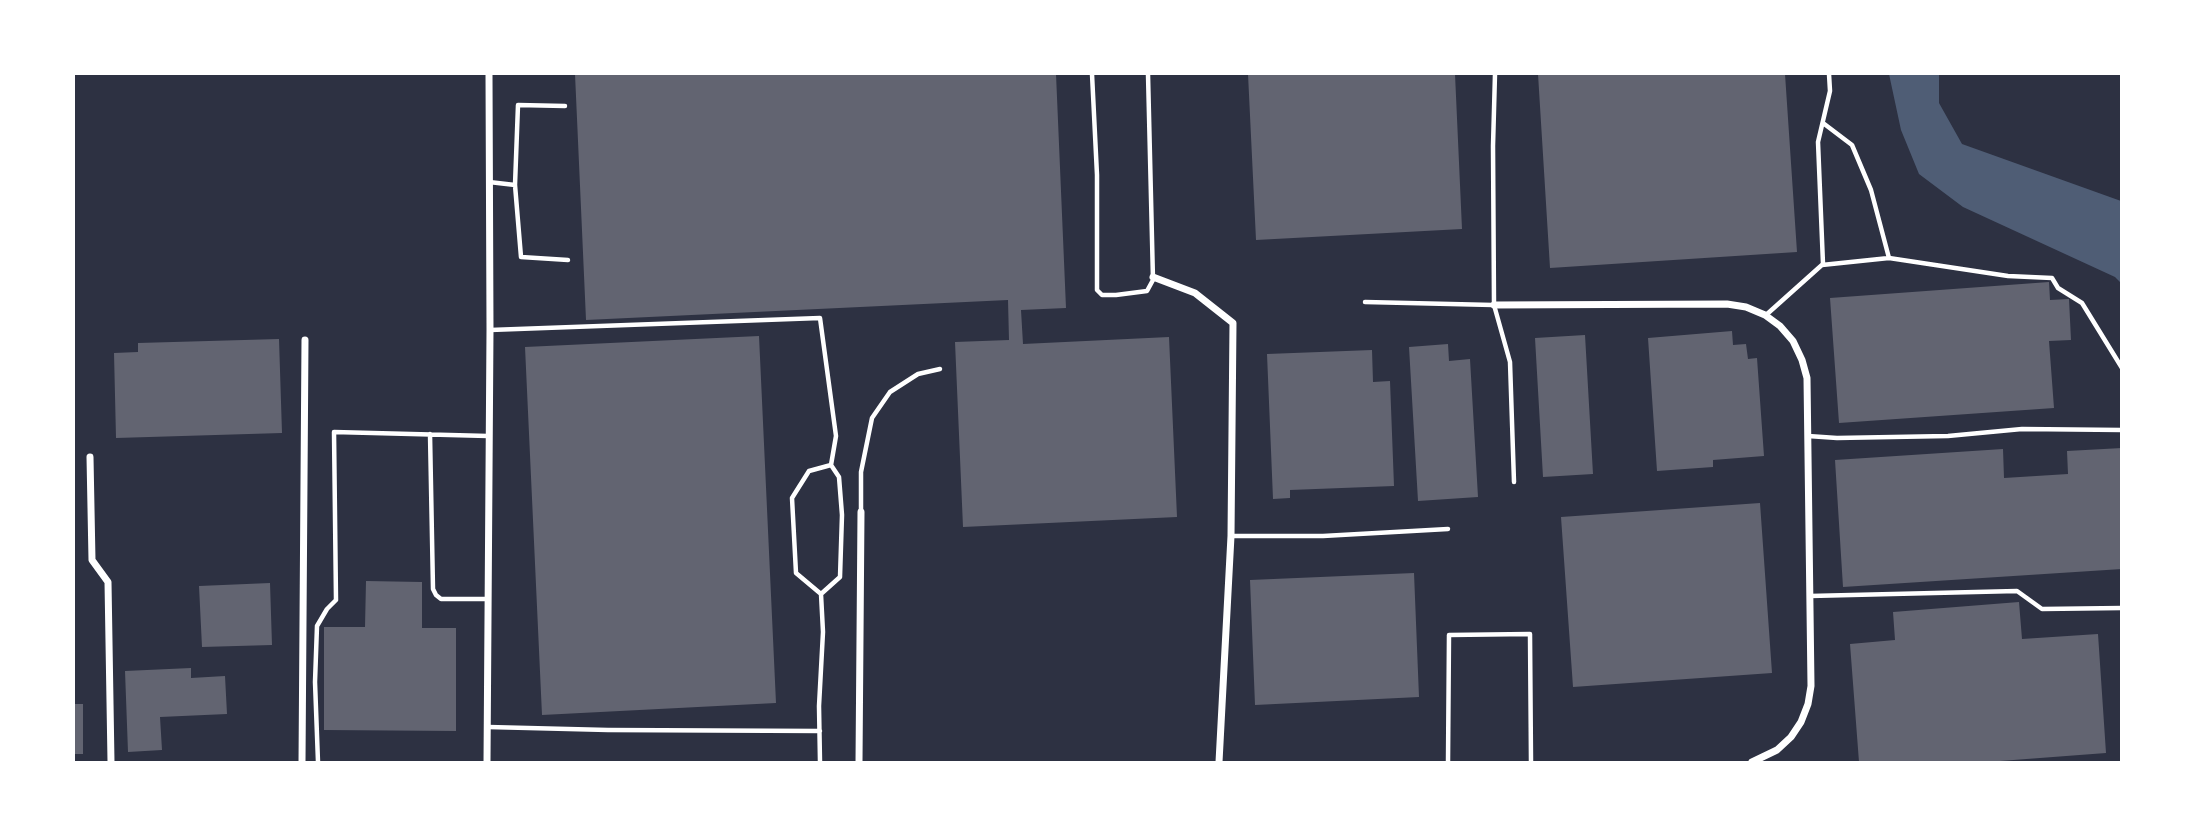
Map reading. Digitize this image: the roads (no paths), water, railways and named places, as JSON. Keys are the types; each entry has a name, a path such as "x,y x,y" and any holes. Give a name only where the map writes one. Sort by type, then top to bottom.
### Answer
{"street":[{"path":"487,762 489,74"},
{"path":"1153,278 1195,293 1233,323 1231,536 1219,762"},
{"path":"1494,305 1727,304 1746,307 1765,315 1780,326 1793,341 1807,378 1811,686 1801,722 1791,737 1777,750 1752,762"},
{"path":"302,762 305,340"},
{"path":"90,457 92,561 108,582 111,762"},
{"path":"859,762 861,512"}],"lane":[{"path":"1092,74 1097,175 1097,290 1102,295 1147,291 1153,278 1148,74"},
{"path":"1495,74 1494,305 1510,362 1514,482"},
{"path":"1765,315 1823,264 1818,142 1830,91 1829,74"},
{"path":"565,106 518,105 515,185 521,257 568,260"},
{"path":"1823,123 1852,145 1871,190 1889,258"},
{"path":"488,182 515,185"},
{"path":"1821,265 1889,258 2008,276 2052,278 2058,288 2082,303 2122,369"},
{"path":"1366,302 1494,305"},
{"path":"490,330 820,318 836,436 831,465 839,477 842,515 840,577 821,594"},
{"path":"861,512 861,472 872,418 895,388 918,374 940,369"},
{"path":"1808,436 1948,436 2022,429 2122,429"},
{"path":"318,762 315,682 317,626 336,600 334,432 488,436"},
{"path":"430,434 433,589 441,599 487,599"},
{"path":"820,762 824,632 821,594 796,573 792,498 809,471 831,465"},
{"path":"1231,536 1323,536 1448,529"},
{"path":"1810,597 2017,591 2042,609 2122,608"},
{"path":"1448,762 1449,635 1530,634 1531,762"},
{"path":"487,727 820,731"}],"water":[{"path":"1889,74 1939,74 1939,103 1962,144 2121,201 2121,283 2115,277 1963,207 1919,174 1901,130"}]}
